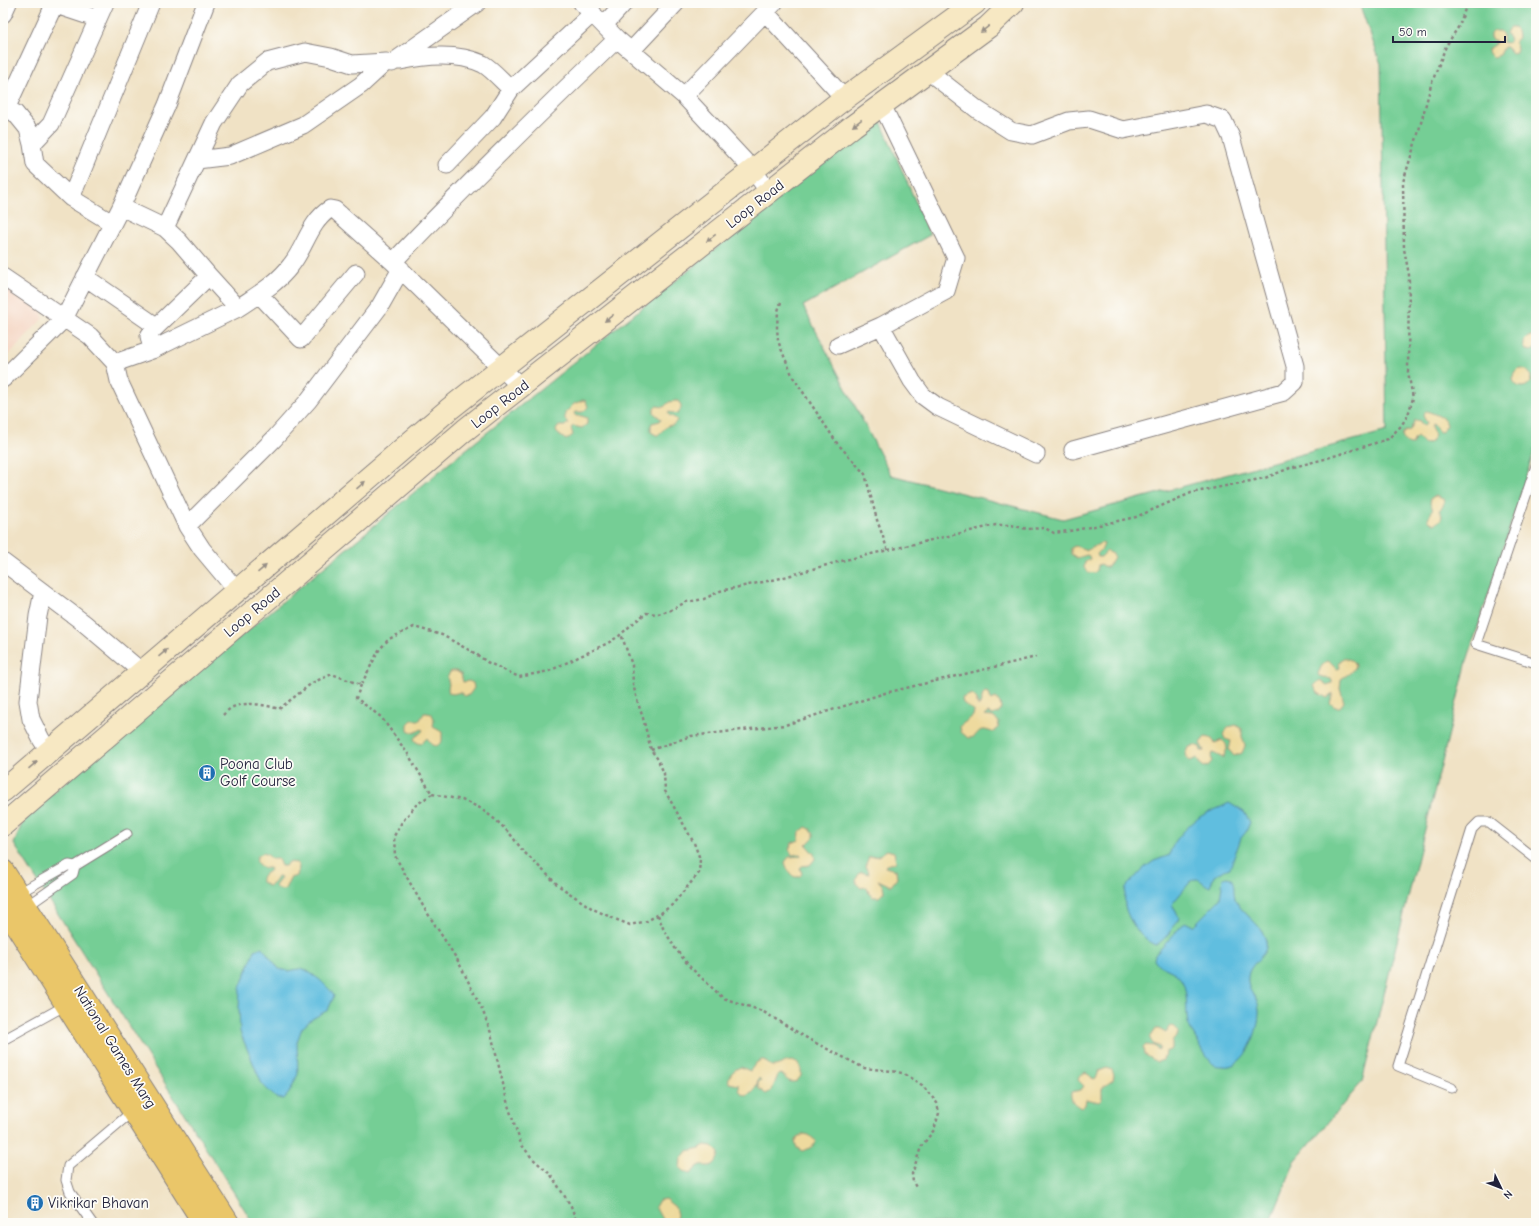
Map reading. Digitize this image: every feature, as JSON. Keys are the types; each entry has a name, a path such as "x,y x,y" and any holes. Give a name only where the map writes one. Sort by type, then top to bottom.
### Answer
{"main road":[{"name":"Loop Road","path":"3,825 465,430 769,192 882,105 988,27 1013,3"},
{"name":"Loop Road","path":"3,791 448,410 753,170 971,4"},
{"name":"National Games Marg","path":"3,871 12,898 228,1223"},
{"path":"12,898 33,942 204,1223"},
{"name":"National Games Marg","path":"3,920 196,1223"},
{"path":"33,942 217,1223"}],"street":[{"path":"3,14 8,3"},
{"path":"98,19 53,3 4,109 15,113 28,129 32,144 34,164 71,198 112,223"},
{"path":"32,144 51,124 105,3"},
{"path":"71,198 151,3"},
{"path":"3,379 64,318 121,206 167,105 206,3"},
{"path":"197,160 230,156 303,125 361,85 389,63 477,3"},
{"path":"447,165 493,117 511,89 593,14 624,3"},
{"path":"631,51 676,3"},
{"path":"684,96 769,8 845,99"},
{"path":"593,14 617,39 684,96 753,170 769,192"},
{"path":"187,526 274,439 308,401 380,306 397,265 516,136 617,39"},
{"path":"165,228 214,124 240,84 267,62 305,52 331,57 352,64 389,63 423,56 457,57 484,65 511,89"},
{"path":"928,71 978,110 1011,131 1032,135 1070,121 1089,120 1123,130 1206,114 1223,120 1231,137 1295,366 1295,382 1284,392 1073,450"},
{"path":"838,345 881,326 946,291 956,258 882,105"},
{"path":"121,206 165,228 179,241 238,308"},
{"path":"115,363 152,350 238,308 276,282 292,264 308,236 324,213 330,209 335,210 397,265 521,387"},
{"path":"259,294 301,339 356,273"},
{"path":"152,350 149,336 156,326 209,276"},
{"path":"3,277 90,336 115,363 118,381 187,526 202,549 237,590"},
{"path":"85,277 156,326"},
{"path":"881,326 912,381 923,396 938,407 1016,446 1036,454"},
{"path":"3,562 84,623 142,672"},
{"path":"43,592 38,616 28,701 31,719 49,751"}],"lane":[{"path":"1536,466 1476,644 1536,663"},
{"path":"1452,1088 1398,1066 1472,829 1479,822 1489,822 1536,859"},
{"path":"12,898 72,874 75,866 126,834"},
{"path":"12,898 69,865 75,866"},
{"path":"3,1040 60,1009"},
{"path":"92,1223 70,1192 66,1180 68,1166 127,1116"}],"path":[{"path":"432,794 408,754 381,716 356,698 379,650 389,639 414,627 442,635 476,654 487,662 519,677 549,671 608,643 646,613 658,614 671,610 686,602 704,599 720,591 777,579 841,561 996,524 1011,525 1026,529 1045,528 1054,533 1076,530 1136,517 1191,493 1265,478 1290,468 1388,440 1401,426 1408,415 1413,398 1408,372 1409,275 1404,249 1403,182 1431,85 1446,46 1459,26 1466,9 1465,3"},
{"path":"781,302 778,311 778,341 793,377 838,443 865,474 877,520 888,551"},
{"path":"577,1223 571,1206 551,1175 532,1158 521,1144 508,1105 492,1033 482,1009 458,961 423,906 395,856 394,836 402,822 416,805 432,794 462,800 480,808 497,821 511,835 523,851 559,886 593,909 630,925 647,921 672,905 693,882 699,873 700,859 694,843 665,790 664,773 657,758 651,750 643,718 636,700 632,665 621,634"},
{"path":"651,750 691,736 785,725 885,693 1036,657"},
{"path":"223,714 233,707 246,704 279,709 312,683 332,674 361,685"},
{"path":"658,915 663,928 675,948 702,980 723,998 762,1011 812,1041 864,1068 892,1070 902,1073 922,1085 937,1103 939,1113 934,1130 921,1147 912,1174 913,1182 917,1189"}],"shaded area":[{"path":"3,286 42,311 43,318 3,361"}],"green space":[{"name":"Poona Club Golf Course","path":"1359,3 1536,3 1536,445 1467,661 1362,1082 1295,1161 1270,1223 253,1223 14,844 21,826 33,809 453,460 879,117 930,235 803,306 891,475 1063,519 1387,431 1381,64"}],"sand":[{"path":"1509,28 1514,28 1517,31 1518,37 1515,41 1517,48 1516,52 1512,53 1507,47 1504,47 1500,55 1494,57 1491,56 1488,49 1495,45 1496,41 1491,38 1491,34 1494,31 1500,31 1503,35 1502,42 1510,42 1506,33"},
{"path":"1536,330 1536,342 1534,349 1532,351 1526,350 1524,347 1525,340 1534,335"},
{"path":"1522,369 1528,372 1531,378 1528,384 1522,387 1516,384 1513,378 1516,372"},
{"path":"583,400 586,401 588,407 583,412 575,412 574,414 576,416 587,418 587,424 582,428 573,426 571,428 573,435 566,440 557,433 556,430 559,426 565,426 568,423 565,420 565,413 574,404"},
{"path":"678,401 681,405 678,414 668,413 677,420 675,423 667,426 658,435 651,432 652,423 660,421 661,419 654,413 654,408 656,406 664,407 669,402"},
{"path":"1426,411 1443,418 1447,425 1443,431 1440,432 1432,424 1431,428 1435,435 1431,442 1425,444 1417,436 1412,445 1406,443 1402,435 1404,432 1410,430 1415,420 1420,421 1422,425 1425,426 1427,423 1423,416"},
{"path":"1435,496 1443,499 1444,504 1439,510 1442,516 1441,519 1434,524 1429,521 1428,518 1432,509 1430,504 1431,498"},
{"path":"1101,543 1104,544 1102,549 1097,554 1098,557 1101,557 1107,551 1113,554 1114,557 1108,567 1101,564 1098,565 1097,570 1094,573 1088,572 1084,568 1085,562 1090,559 1089,556 1087,555 1077,558 1071,554 1071,548 1075,546 1087,550"},
{"path":"1343,659 1351,660 1355,667 1350,673 1341,679 1340,689 1344,702 1340,707 1335,707 1330,703 1333,694 1327,698 1318,693 1314,686 1320,680 1327,685 1332,683 1331,679 1319,676 1318,674 1326,661 1338,669 1340,668 1339,663"},
{"path":"451,671 456,671 461,674 463,682 469,681 473,683 474,688 469,695 464,696 461,692 453,694 449,693 447,677"},
{"path":"985,692 989,693 991,700 996,698 1000,703 1001,709 998,713 992,715 988,713 984,716 993,717 999,722 998,728 992,732 982,730 975,736 968,738 961,732 960,726 973,716 974,711 963,703 962,698 972,694 977,699 977,705 980,705"},
{"path":"424,713 432,714 434,719 433,727 442,732 442,741 437,746 432,745 427,738 421,744 416,742 414,739 422,732 422,729 414,733 408,730 408,724 412,720 420,720"},
{"path":"1236,725 1242,729 1242,737 1245,746 1242,753 1234,756 1229,750 1231,741 1225,739 1223,734 1229,727"},
{"path":"1205,737 1211,738 1215,743 1222,740 1226,744 1227,749 1223,758 1213,753 1211,755 1212,761 1208,766 1204,767 1199,763 1197,758 1190,761 1187,759 1185,754 1188,748 1194,745 1200,747 1201,751 1204,751 1200,743"},
{"path":"806,827 814,834 814,837 806,845 814,854 815,859 810,865 802,866 800,868 802,874 796,877 789,872 785,862 789,857 801,856 800,854 792,855 789,849 792,843 799,840 800,832"},
{"path":"887,850 894,852 896,861 886,865 885,867 896,870 897,878 891,886 878,880 883,886 884,892 879,897 873,897 869,894 867,887 861,888 859,886 856,882 857,876 861,872 869,874 865,866 869,857 878,856"},
{"path":"262,853 268,855 271,859 278,859 281,866 285,866 289,862 297,863 299,867 297,876 290,878 285,889 277,889 275,886 281,878 279,877 277,877 273,883 268,886 262,882 263,876 270,870 269,868 262,867 257,862 257,857"},
{"path":"1171,1026 1176,1028 1178,1034 1172,1042 1172,1049 1165,1052 1163,1060 1157,1062 1144,1054 1143,1048 1146,1045 1154,1046 1159,1050 1160,1049 1159,1046 1153,1044 1150,1038 1156,1029 1166,1033"},
{"path":"764,1060 772,1066 790,1061 797,1063 801,1067 801,1076 797,1081 792,1082 781,1074 778,1075 772,1090 766,1094 758,1088 758,1083 761,1080 759,1078 754,1091 747,1096 740,1092 739,1085 729,1083 730,1075 736,1069 741,1067 750,1071 756,1063"},
{"path":"1107,1068 1112,1070 1114,1075 1113,1080 1102,1088 1102,1099 1099,1102 1086,1099 1085,1105 1081,1108 1074,1104 1071,1098 1071,1092 1081,1090 1084,1086 1078,1080 1080,1075 1086,1072 1094,1080 1096,1079 1099,1071"},
{"path":"804,1134 809,1135 816,1141 811,1148 802,1151 797,1148 795,1142 798,1137"},
{"path":"705,1145 712,1146 719,1153 716,1162 710,1166 700,1166 690,1173 683,1171 680,1168 681,1159 687,1151 700,1148"},
{"path":"665,1199 675,1207 677,1215 676,1219 665,1221 662,1219 655,1207 659,1200"}],"water":[{"path":"1229,803 1244,812 1250,822 1246,832 1241,838 1230,868 1214,876 1210,887 1198,879 1191,881 1172,904 1179,918 1166,936 1156,945 1136,929 1129,918 1125,904 1126,887 1144,868 1154,861 1170,855 1171,850 1178,838 1194,822 1203,815"},
{"path":"1223,878 1231,878 1236,901 1263,932 1266,944 1263,954 1249,971 1248,977 1249,987 1257,1001 1259,1010 1257,1027 1250,1047 1238,1062 1230,1066 1216,1066 1210,1061 1189,1027 1186,997 1182,981 1172,971 1160,966 1154,960 1155,955 1185,922 1193,926 1220,899"},
{"path":"262,947 279,969 289,971 298,969 306,970 320,980 334,996 328,1010 312,1019 302,1028 297,1042 298,1074 289,1093 284,1099 276,1098 262,1084 240,1032 240,988 255,950"}],"place":[{"name":"Poona Club Golf Course","path":"207,773"},
{"name":"Vikrikar Bhavan","path":"35,1203"}]}
